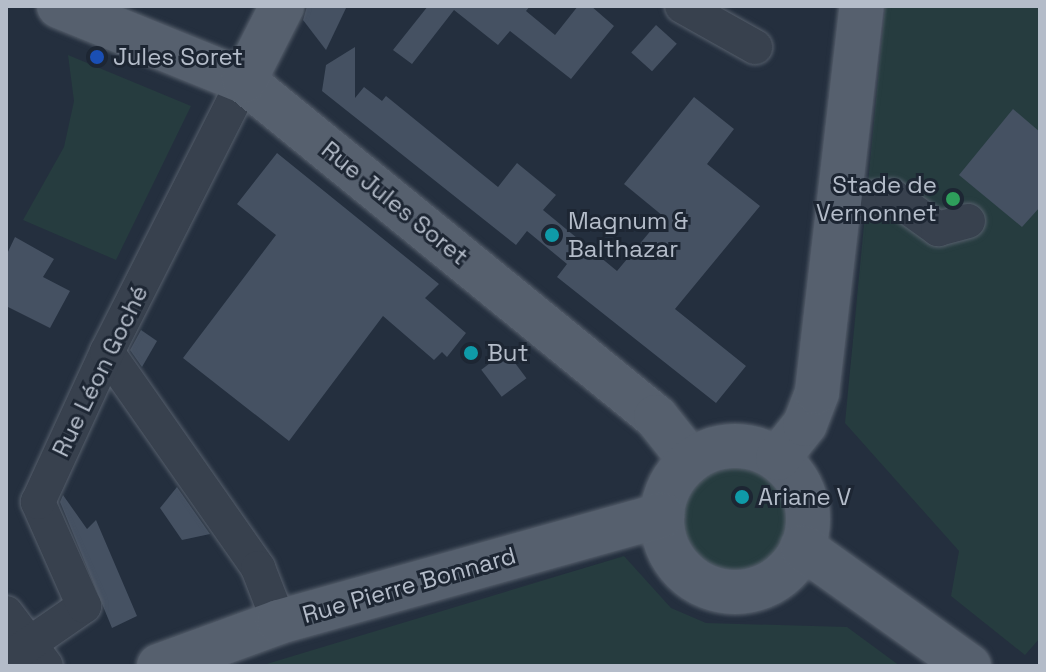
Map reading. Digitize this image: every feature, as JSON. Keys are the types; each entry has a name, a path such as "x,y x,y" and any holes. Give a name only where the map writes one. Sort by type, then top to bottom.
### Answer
{"main road":[{"name":"Rue Jules Soret","path":"59,6 244,81 656,417 691,461"},
{"path":"244,81 282,6"},
{"path":"778,458 805,424 817,392 862,6"},
{"path":"730,446 778,458 806,504 802,547 794,562 768,584 718,590 702,585 676,563 662,515 668,490 691,461 730,446"},
{"name":"Rue Pierre Bonnard","path":"172,664 279,622 662,515"},
{"path":"802,547 925,631 969,666"}],"street":[{"path":"682,6 755,47"},
{"name":"Rue Léon Goché","path":"28,657 84,606 38,502 107,352 244,81"},
{"path":"838,201 892,196 938,229 968,221"},
{"path":"107,352 258,568 279,622"},
{"path":"6,613 28,657"}],"green space":[{"name":"Stade de Vernonnet","path":"885,6 1040,6 1040,638 1025,655 951,596 959,551 845,423"},
{"path":"68,55 191,106 116,260 23,220 64,147 74,101"},
{"path":"736,466 757,470 774,482 786,499 790,520 786,541 774,558 757,570 736,574 715,570 698,558 686,541 682,520 686,499 698,482 715,470"},
{"path":"624,556 671,608 706,623 847,627 900,666 260,666"}],"building":[{"path":"307,6 347,6 326,50 303,20"},
{"path":"428,6 530,6 526,11 555,35 578,6 591,6 614,26 571,79 510,31 498,45 454,10 412,64 393,50"},
{"path":"656,25 677,44 652,71 631,52"},
{"path":"355,47 355,98 364,87 382,101 386,96 498,187 517,163 556,195 543,210 617,271 663,216 624,184 694,97 734,129 707,164 760,206 675,309 746,366 716,403 557,277 567,264 527,231 516,245 322,91 326,65"},
{"path":"1013,109 1040,132 1040,207 1022,227 959,175"},
{"path":"277,153 439,284 425,298 466,333 447,357 442,352 434,360 383,316 289,441 183,358 276,235 237,204"},
{"path":"15,237 54,259 43,277 70,291 50,328 6,306 6,256"},
{"path":"141,330 157,341 142,367 130,350"},
{"path":"506,351 526,378 502,397 481,370"},
{"path":"177,487 210,534 182,540 160,508"},
{"path":"63,495 87,529 96,520 137,616 112,628 60,502"}],"place":[{"name":"Jules Soret","path":"97,57"},
{"name":"Stade de Vernonnet","path":"953,199"},
{"name":"Magnum & Balthazar","path":"552,235"},
{"name":"But","path":"471,353"},
{"name":"Ariane V","path":"742,497"}]}
